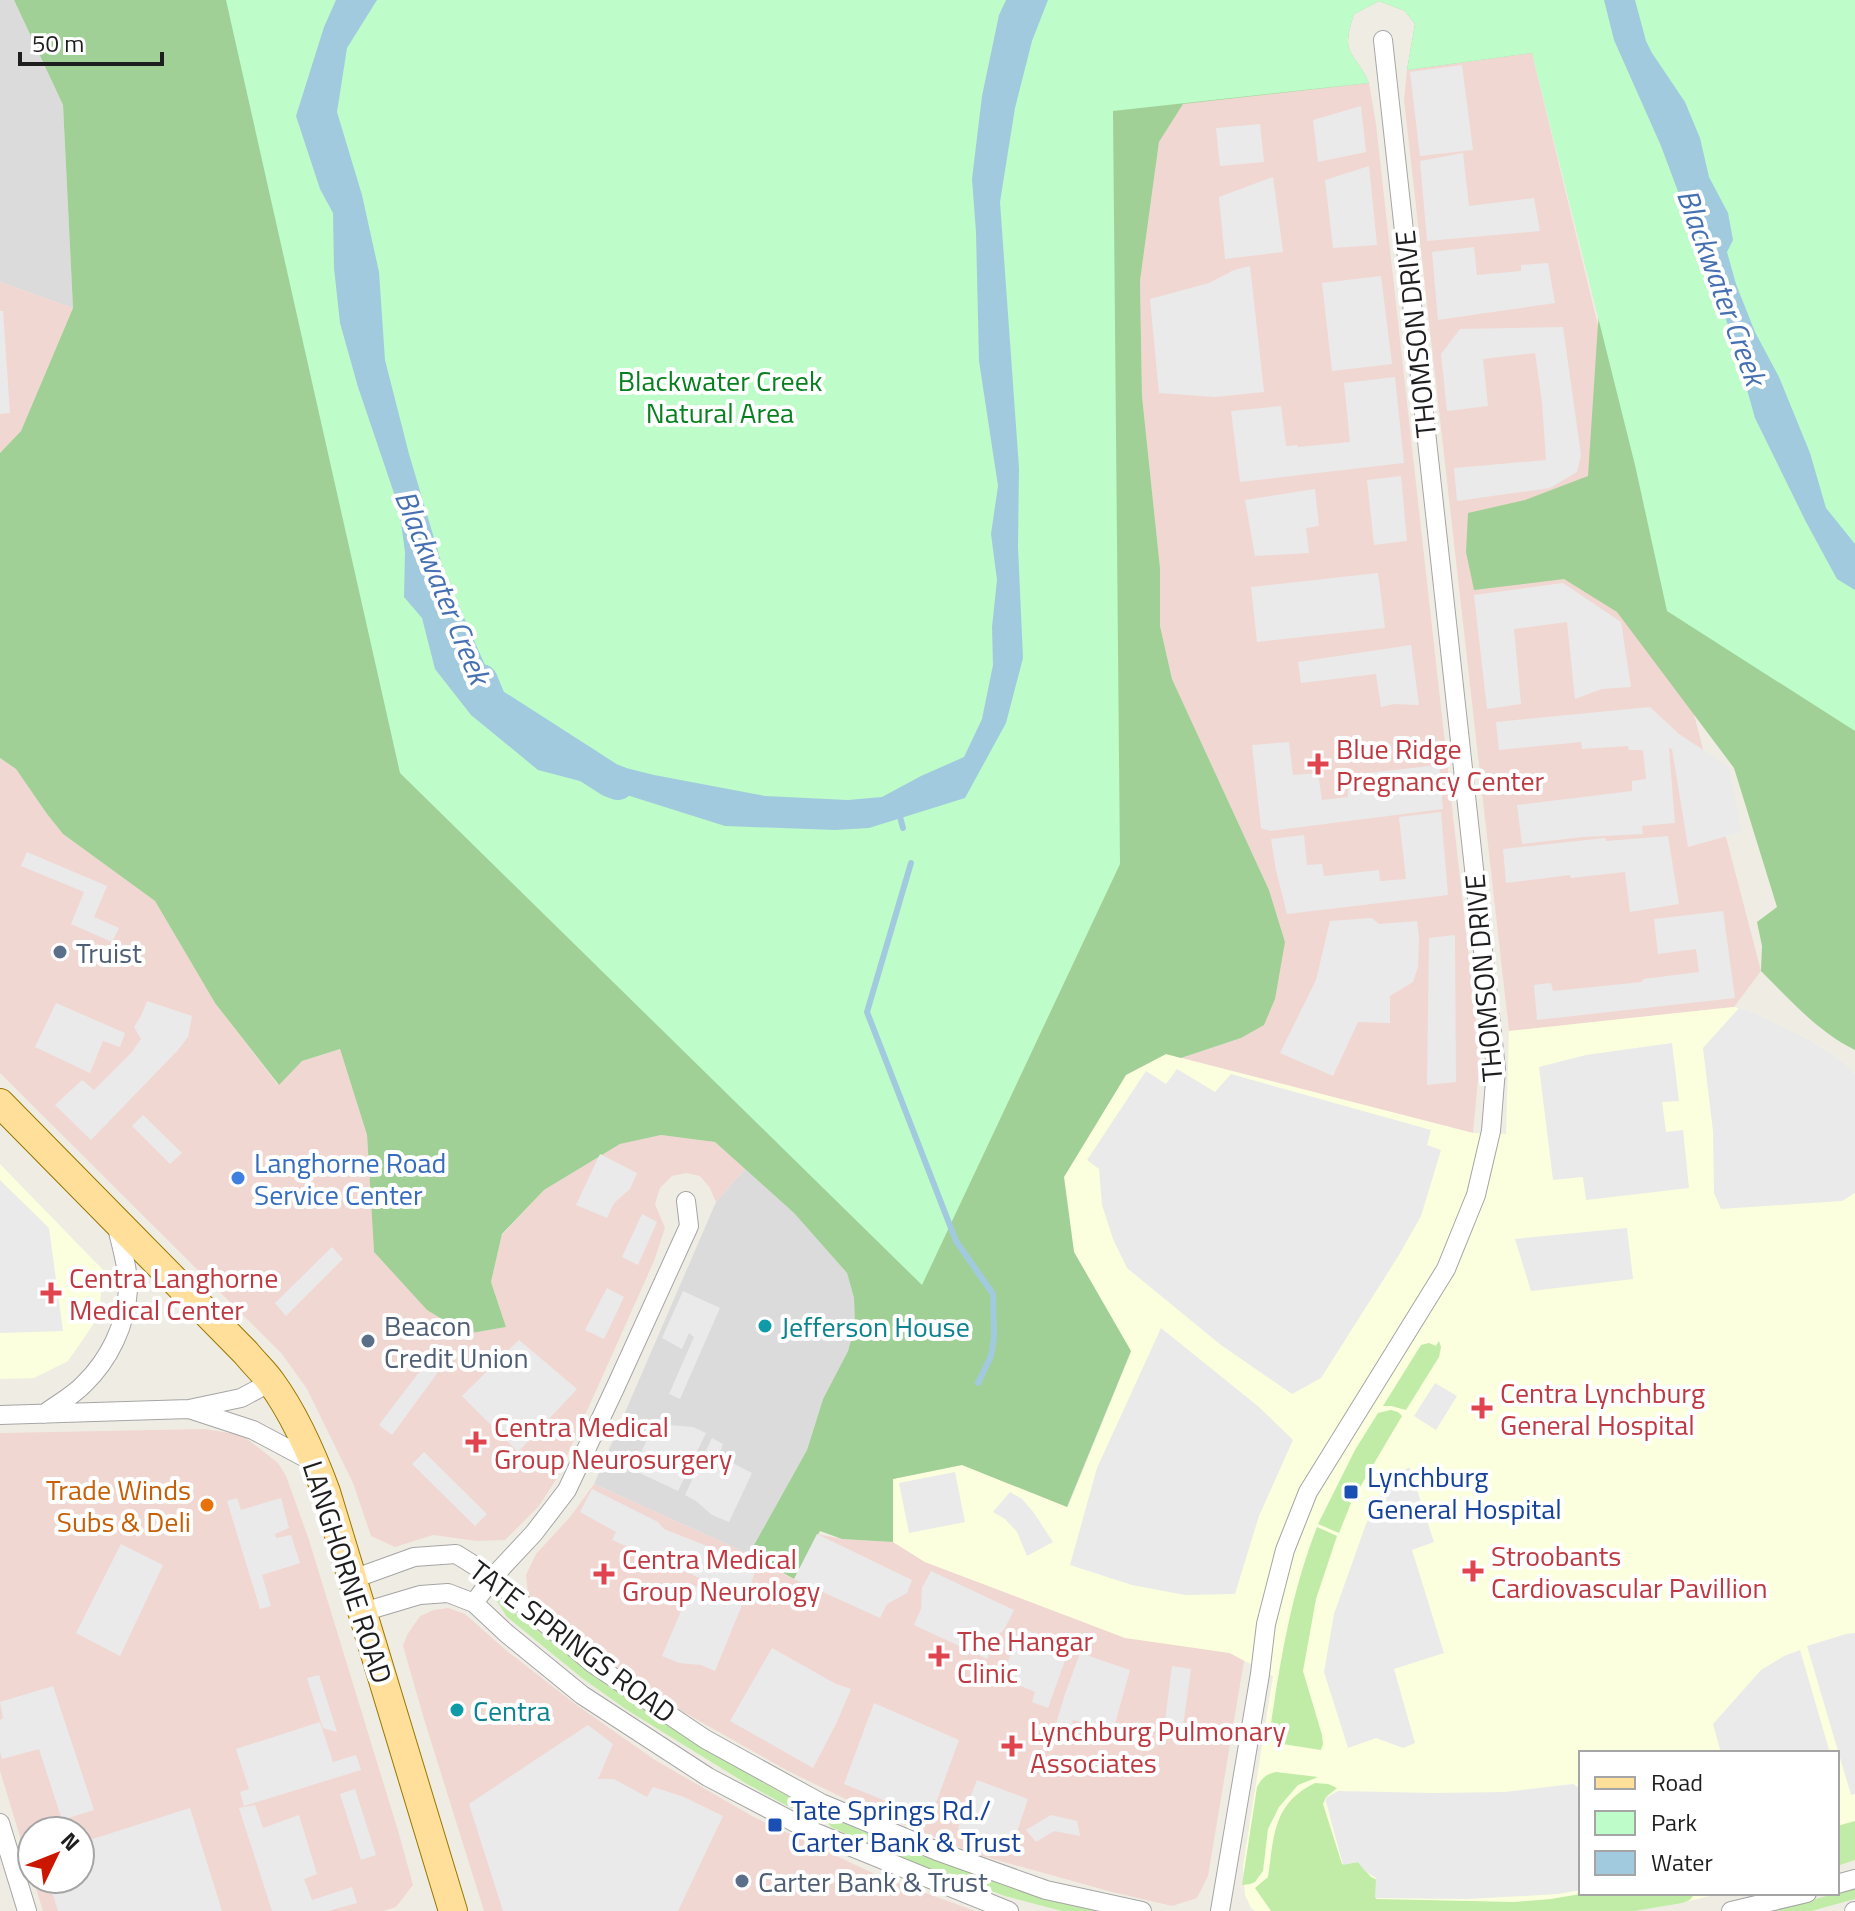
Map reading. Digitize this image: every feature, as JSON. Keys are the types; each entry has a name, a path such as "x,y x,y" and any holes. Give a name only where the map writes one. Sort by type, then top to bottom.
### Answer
{"main road":[{"name":"LANGHORNE ROAD","path":"0,1103 239,1345 271,1382 297,1425 326,1492 353,1579 446,1909"}],"street":[{"name":"THOMSON DRIVE","path":"1220,1911 1266,1624 1285,1550 1308,1492 1446,1269 1476,1195 1491,1131 1496,1069 1383,40"},
{"path":"474,1603 567,1490 689,1226 686,1201"},
{"path":"44,1414 83,1385 108,1355 121,1323 128,1292 115,1219"},
{"path":"0,1415 189,1409 241,1398 271,1382"},
{"path":"189,1409 253,1430 315,1463"},
{"name":"TATE SPRINGS ROAD","path":"353,1579 414,1557 456,1554 493,1577 592,1663 705,1739 821,1803 937,1851 1046,1890 1142,1911"},
{"name":"TATE SPRINGS ROAD","path":"363,1612 420,1595 448,1593 474,1603 582,1695 708,1777 807,1829 1009,1911"},
{"path":"0,1823 27,1911"},
{"path":"1731,1911 1800,1895"}],"shaded area":[{"path":"0,0 14,0 63,105 73,308 0,282"},
{"path":"1532,53 1667,611 1761,971 1734,1007 1509,1031 1404,100 1407,70"},
{"path":"1462,65 1473,150 1420,156 1410,72"},
{"path":"1369,83 1480,1058 1473,1133 1181,1058 1241,1038 1285,942 1269,890 1172,679 1160,626 1160,568 1142,396 1140,281 1159,142 1182,104"},
{"path":"1361,106 1366,152 1318,162 1313,120"},
{"path":"1260,124 1264,162 1220,166 1216,128"},
{"path":"1463,153 1469,206 1534,198 1540,231 1427,241 1420,161"},
{"path":"1369,166 1377,245 1333,248 1325,180"},
{"path":"1273,177 1283,252 1225,259 1219,197"},
{"path":"1474,247 1477,275 1521,271 1521,265 1548,263 1555,303 1438,320 1432,252"},
{"path":"1250,266 1264,392 1215,397 1159,393 1150,299 1209,283 1234,270"},
{"path":"1381,276 1392,364 1332,371 1322,283"},
{"path":"0,282 73,308 21,431 0,453"},
{"path":"0,311 3,311 10,413 0,414"},
{"path":"1563,327 1581,455 1577,472 1550,488 1457,501 1454,468 1546,460 1542,402 1535,353 1483,359 1488,406 1447,411 1441,354 1460,329"},
{"path":"1395,377 1404,463 1240,482 1231,411 1281,406 1286,446 1350,442 1344,383"},
{"path":"1401,476 1407,541 1374,545 1367,480"},
{"path":"1315,489 1319,526 1306,528 1309,553 1255,556 1245,500"},
{"path":"1378,573 1385,628 1257,642 1251,587"},
{"path":"1563,583 1621,622 1631,687 1602,689 1575,699 1567,622 1514,629 1521,704 1487,709 1474,595"},
{"path":"1411,645 1419,705 1381,707 1376,674 1301,683 1298,662"},
{"path":"1650,707 1679,734 1729,767 1742,832 1688,847 1672,749 1669,748 1675,823 1642,826 1643,834 1522,844 1517,805 1632,791 1632,781 1646,779 1643,750 1629,750 1628,746 1582,749 1581,742 1499,750 1496,722"},
{"path":"1289,742 1293,775 1318,773 1322,800 1348,797 1348,790 1352,789 1350,775 1439,765 1443,809 1270,831 1261,828 1252,745"},
{"path":"0,758 16,769 63,834 155,901 215,1003 278,1085 302,1061 340,1049 367,1135 374,1252 427,1310 466,1334 506,1327 491,1282 502,1235 544,1190 620,1144 661,1135 715,1142 745,1169 716,1202 700,1176 686,1173 672,1176 660,1188 655,1204 665,1228 654,1261 557,1478 539,1506 505,1540 477,1541 433,1535 395,1547 371,1536 353,1483 307,1389 282,1354 0,1073"},
{"path":"1441,812 1448,895 1287,914 1271,839 1304,835 1307,865 1322,864 1324,876 1379,870 1380,881 1406,879 1399,817"},
{"path":"1668,836 1679,904 1630,912 1625,872 1506,883 1503,849 1605,838 1606,841"},
{"path":"27,852 107,886 94,917 119,928 112,942 71,924 84,892 21,866"},
{"path":"1723,911 1735,998 1537,1020 1534,985 1551,983 1553,991 1642,982 1643,979 1699,972 1696,949 1658,954 1654,919"},
{"path":"1372,918 1379,924 1417,921 1418,967 1413,982 1390,996 1390,1023 1358,1022 1333,1076 1280,1053 1316,980 1330,921"},
{"path":"1455,935 1456,1082 1427,1085 1429,938"},
{"path":"147,1001 192,1016 188,1037 91,1140 55,1105 82,1080 94,1090 132,1052 141,1039 134,1027"},
{"path":"56,1003 125,1033 120,1047 103,1041 90,1073 35,1047"},
{"name":"Centra Lynchburg General Hospital","path":"1734,1007 1753,1012 1810,1040 1845,1063 1855,1074 1855,1860 1839,1864 1839,1751 1579,1751 1579,1895 1714,1895 1689,1901 1601,1911 1255,1911 1245,1895 1243,1866 1273,1676 1230,1653 1125,1638 925,1562 893,1542 893,1479 962,1465 1068,1507 1131,1352 1074,1252 1064,1177 1126,1075 1166,1054 1473,1133 1506,1134 1509,1031"},
{"path":"1739,1008 1810,1040 1845,1063 1855,1074 1855,1193 1842,1201 1721,1209 1714,1193 1713,1131 1703,1048"},
{"path":"1672,1043 1679,1101 1662,1102 1666,1132 1683,1130 1689,1188 1586,1200 1583,1177 1553,1180 1539,1067 1586,1055"},
{"path":"1177,1069 1215,1092 1231,1074 1431,1130 1427,1145 1441,1150 1421,1216 1399,1255 1321,1378 1292,1394 1221,1345 1127,1268 1113,1239 1102,1205 1099,1169 1087,1160 1146,1071 1166,1084"},
{"path":"143,1115 182,1153 170,1164 132,1126"},
{"path":"600,1154 637,1173 630,1189 614,1203 607,1218 576,1205"},
{"name":"Centra Langhorne Medical Center","path":"0,1164 103,1270 99,1316 68,1361 34,1378 0,1379"},
{"path":"745,1169 794,1213 847,1273 854,1298 855,1325 848,1351 823,1399 807,1450 749,1554 594,1484 716,1202"},
{"path":"0,1180 49,1228 63,1331 0,1333"},
{"path":"642,1214 657,1222 638,1265 622,1257"},
{"path":"1627,1228 1633,1279 1531,1291 1515,1239"},
{"path":"332,1247 343,1259 286,1316 275,1303"},
{"path":"607,1288 624,1297 604,1339 585,1330"},
{"path":"683,1291 720,1308 680,1399 669,1394 694,1337 689,1333 682,1349 662,1338"},
{"path":"1161,1328 1259,1407 1293,1440 1259,1516 1235,1594 1185,1595 1132,1585 1070,1565 1097,1468"},
{"path":"519,1340 577,1389 518,1452 462,1396"},
{"path":"435,1351 447,1360 392,1435 379,1425"},
{"path":"1435,1383 1457,1396 1436,1430 1414,1416"},
{"path":"657,1418 670,1425 693,1427 706,1433 678,1491 633,1470"},
{"path":"205,1429 242,1435 278,1463 286,1476 309,1540 413,1885 396,1907 383,1911 43,1911 38,1895 96,1895 96,1815 16,1815 16,1824 0,1771 0,1433"},
{"path":"712,1438 723,1444 719,1456 752,1473 729,1522 712,1515 685,1495"},
{"path":"424,1452 487,1514 475,1526 412,1464"},
{"path":"1410,1468 1434,1542 1412,1550 1444,1653 1394,1669 1415,1743 1403,1748 1376,1738 1348,1748 1324,1672 1334,1614 1366,1524 1392,1472"},
{"path":"955,1472 965,1522 909,1533 899,1483"},
{"path":"594,1484 749,1554 793,1579 817,1534 893,1542 925,1562 1125,1637 1230,1653 1244,1661 1208,1876 1197,1898 1172,1906 975,1854 860,1806 788,1771 685,1713 603,1659 539,1607 528,1594 526,1575 536,1554 570,1517"},
{"path":"592,1489 658,1522 664,1529 757,1566 746,1598 612,1540 616,1532 580,1512"},
{"path":"1010,1492 1022,1499 1053,1542 1027,1556 1017,1532 993,1512"},
{"path":"237,1498 241,1510 281,1498 289,1528 275,1534 276,1538 291,1535 300,1563 262,1575 271,1606 260,1609 227,1501"},
{"path":"817,1534 912,1580 907,1593 887,1604 880,1618 794,1579"},
{"path":"121,1544 163,1565 120,1656 76,1633"},
{"path":"931,1571 1014,1610 995,1639 987,1659 914,1625 921,1609 922,1588"},
{"path":"692,1585 742,1605 715,1671 662,1656"},
{"path":"448,1608 465,1614 578,1706 655,1760 752,1816 879,1876 975,1911 484,1911 403,1646 420,1616"},
{"path":"1021,1627 1068,1652 1048,1708 1032,1702 1035,1692 1002,1678"},
{"path":"1855,1633 1855,1794 1851,1795 1807,1646"},
{"path":"772,1648 836,1684 851,1689 813,1768 730,1721"},
{"path":"1800,1650 1829,1751 1720,1751 1713,1724 1761,1670"},
{"path":"1080,1653 1130,1670 1113,1731 1073,1720 1067,1740 1053,1734"},
{"path":"1172,1666 1191,1669 1181,1740 1163,1737"},
{"path":"319,1675 337,1732 323,1728 307,1678"},
{"path":"53,1686 94,1810 78,1815 60,1815 39,1749 2,1759 0,1720 3,1718 0,1702"},
{"path":"874,1703 959,1740 930,1819 844,1784"},
{"path":"320,1722 333,1762 356,1755 361,1770 244,1806 240,1792 249,1789 236,1749"},
{"path":"588,1725 613,1744 598,1779 614,1779 647,1797 653,1787 684,1797 723,1816 678,1911 503,1911 469,1804"},
{"path":"977,1780 1028,1799 1011,1850 958,1828"},
{"path":"1573,1784 1579,1788 1579,1890 1468,1899 1375,1898 1376,1878 1358,1862 1343,1865 1325,1798 1338,1791 1505,1792"},
{"path":"355,1789 376,1855 361,1860 340,1794"},
{"path":"255,1805 263,1828 299,1815 317,1874 304,1879 312,1900 352,1887 357,1903 328,1911 272,1911 239,1808"},
{"path":"190,1808 222,1911 58,1911 53,1895 96,1895 96,1838"},
{"path":"1051,1815 1077,1821 1080,1836 1054,1831 1036,1842 1026,1830"}],"green space":[{"path":"14,0 1604,0 1855,590 1855,1050 1816,1024 1761,971 1762,946 1757,922 1777,907 1734,768 1617,612 1564,579 1474,590 1466,552 1468,513 1525,500 1588,476 1604,271 1532,53 1407,70 1415,24 1405,11 1379,1 1354,14 1348,38 1350,52 1369,83 1183,104 1159,142 1140,281 1142,396 1160,568 1160,626 1172,679 1269,890 1285,942 1275,999 1264,1025 1241,1038 1181,1058 1166,1054 1126,1075 1064,1177 1074,1252 1131,1351 1067,1507 962,1465 893,1479 893,1542 842,1539 820,1531 794,1579 749,1554 807,1450 823,1399 848,1351 855,1325 854,1298 847,1273 794,1213 715,1142 661,1135 620,1144 544,1190 502,1234 491,1282 506,1327 466,1334 427,1310 374,1252 367,1135 340,1049 302,1061 279,1085 215,1003 155,901 63,834 16,769 0,758 0,453 21,431 73,308 63,105"},
{"name":"Blackwater Creek Natural Area","path":"226,0 1855,0 1855,731 1667,611 1635,465 1532,53 1407,70 1415,24 1405,11 1379,1 1354,14 1348,38 1350,52 1369,83 1113,111 1120,864 922,1285 400,773"},
{"path":"1439,1341 1439,1357 1406,1410 1383,1406 1421,1345 1429,1343 1436,1346"},
{"path":"1391,1410 1402,1416 1360,1487 1352,1483 1344,1498 1351,1503 1339,1533 1318,1524 1355,1450 1378,1413"},
{"path":"1317,1527 1337,1536 1316,1599 1303,1671 1322,1735 1321,1750 1276,1743 1270,1731 1293,1602"},
{"path":"500,1599 568,1655 617,1690 692,1740 797,1801 795,1807 791,1808 747,1784 627,1710 507,1617 497,1601"},
{"path":"1276,1772 1318,1777 1298,1785 1279,1807 1268,1829 1263,1871 1255,1882 1242,1885 1257,1787 1265,1777"},
{"path":"1315,1783 1337,1788 1323,1804 1342,1864 1358,1862 1371,1877 1379,1881 1376,1899 1514,1902 1579,1894 1693,1895 1682,1903 1634,1911 1271,1911 1255,1888 1268,1877 1274,1835 1283,1811 1301,1791"},
{"path":"831,1819 908,1851 1009,1886 1100,1911 1062,1911 1005,1896 904,1859 831,1827 828,1823"},
{"path":"1855,1821 1855,1860 1839,1865 1839,1825"},
{"path":"1855,1888 1855,1899 1811,1911 1773,1911 1839,1895"}],"water":[{"path":"336,0 377,0 347,48 337,112 362,195 379,272 385,360 409,454 445,575 513,728 550,758 602,762 765,796 848,800 882,797 964,757 982,719 993,665 992,627 997,580 991,534 998,486 979,361 972,179 982,96 999,15 1006,0 1048,0 1032,41 1015,108 1000,202 1019,468 1018,547 1023,658 1006,723 965,798 869,828 835,830 725,826 538,770 471,715 435,669 422,618 404,597 405,552 399,508 340,323 334,268 333,213 320,189 296,116 324,27"},
{"path":"1604,0 1635,0 1646,41 1685,102 1700,138 1709,177 1728,213 1733,240 1727,252 1736,284 1810,453 1826,508 1855,544 1855,590 1837,579 1755,418 1731,333 1661,146 1614,40"}],"waterway":[{"name":"Blackwater Creek","path":"481,681 490,703 618,783"},
{"path":"899,813 903,828"},
{"path":"911,863 867,1012 956,1241 993,1294 994,1338 991,1356 978,1383"}],"place":[{"name":"Blue Ridge Pregnancy Center","path":"1318,764"},
{"name":"Truist","path":"60,952"},
{"name":"Langhorne Road Service Center","path":"238,1178"},
{"name":"Centra Langhorne Medical Center","path":"51,1293"},
{"name":"Jefferson House","path":"765,1326"},
{"name":"Beacon Credit Union","path":"368,1341"},
{"name":"Centra Lynchburg General Hospital","path":"1482,1408"},
{"name":"Centra Medical Group Neurosurgery","path":"476,1442"},
{"name":"Lynchburg General Hospital","path":"1351,1492"},
{"name":"Trade Winds Subs & Deli","path":"207,1505"},
{"name":"Stroobants Cardiovascular Pavillion","path":"1473,1571"},
{"name":"Centra Medical Group Neurology","path":"604,1574"},
{"name":"The Hangar Clinic","path":"939,1656"},
{"name":"Centra","path":"457,1710"},
{"name":"Lynchburg Pulmonary Associates","path":"1012,1746"},
{"name":"Tate Springs Rd./ Carter Bank & Trust","path":"775,1825"},
{"name":"Carter Bank & Trust","path":"742,1881"}]}
